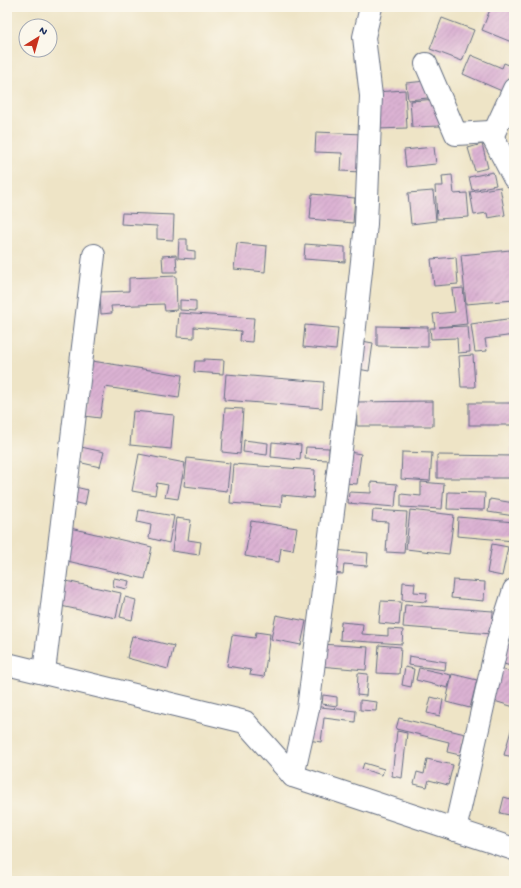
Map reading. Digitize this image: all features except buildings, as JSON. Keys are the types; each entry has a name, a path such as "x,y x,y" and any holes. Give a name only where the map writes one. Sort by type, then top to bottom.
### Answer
{"street":[{"path":"293,776 308,709 346,409 366,224 371,96 364,37 371,7"},
{"path":"426,64 456,134 490,132 514,178"},
{"path":"492,137 514,90"},
{"path":"44,672 94,255"},
{"path":"455,830 498,640 514,590"},
{"path":"7,664 245,722 293,776 514,850"}]}
